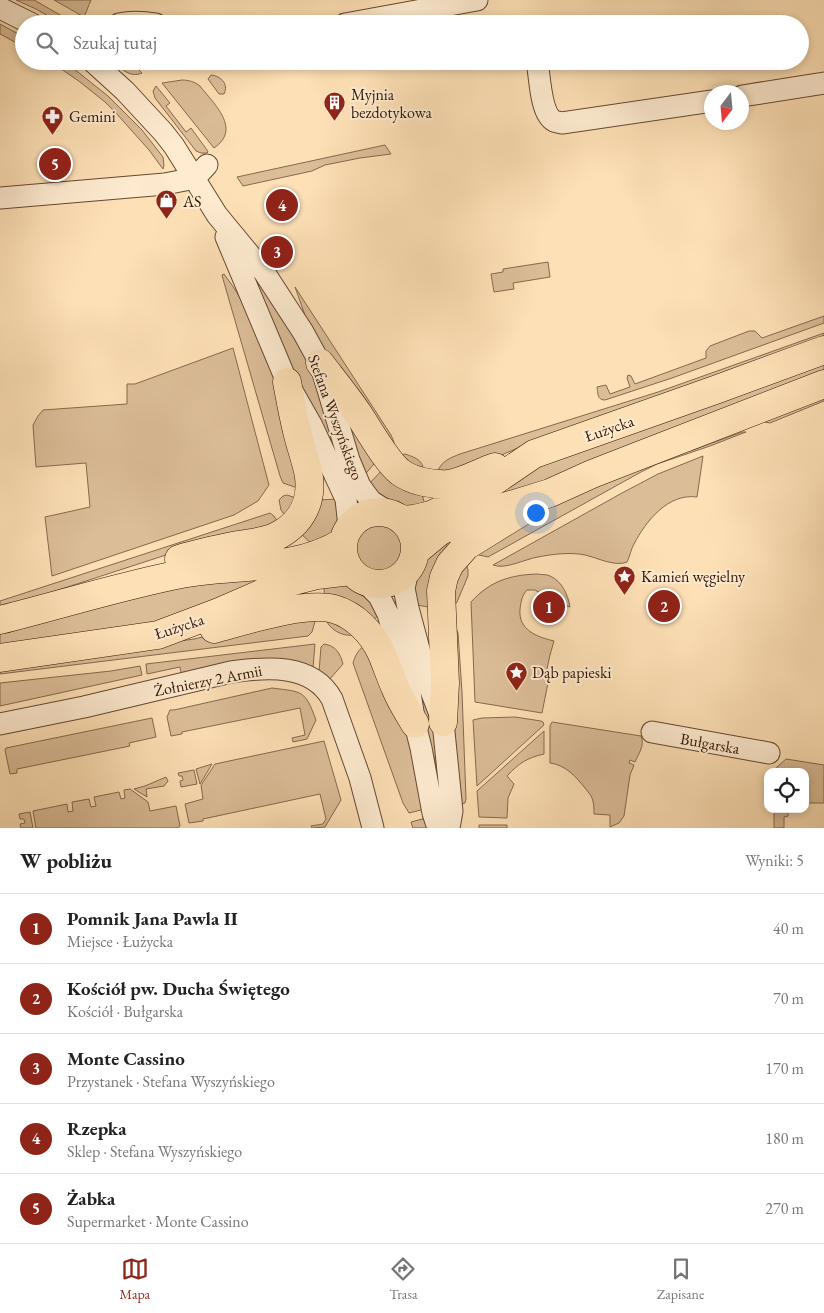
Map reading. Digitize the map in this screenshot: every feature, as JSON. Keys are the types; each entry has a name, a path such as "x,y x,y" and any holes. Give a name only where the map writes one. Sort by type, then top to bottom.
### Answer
{"main road":[{"name":"Łużycka","path":"398,517 414,519 431,515 472,496 534,454 824,350"},
{"path":"320,363 348,399 388,458 399,471 414,479 448,484 534,454"},
{"path":"114,589 150,567 202,552 274,537 298,521 305,509 310,489 308,472 287,382"},
{"path":"346,535 344,558 357,576 375,584 387,584 398,579 412,561 440,532 491,511 550,493 592,474 824,384"},
{"path":"443,722 445,683 441,592 444,577 450,564 466,546 550,493"},
{"path":"0,620 114,589 205,570 267,566 289,562 332,549 346,535 356,520 374,512 384,512 398,517 410,529 414,539 412,561"},
{"name":"Łużycka","path":"0,658 158,635 219,612 286,583 317,575 357,576"},
{"path":"158,635 208,631 299,609 320,607 334,609 360,622 367,631 380,650 395,689 414,724"}],"street":[{"path":"394,15 477,0"},
{"path":"0,8 15,16"},
{"name":"Stefana Wyszyńskiego","path":"102,70 125,91 174,146 201,172 287,382 312,426 346,499 346,535"},
{"path":"538,70 543,103 554,121 562,123 704,102"},
{"path":"749,95 824,83"},
{"path":"0,198 165,184 201,172"},
{"name":"Stefana Wyszyńskiego","path":"217,215 264,272 303,332 320,363 349,460 360,486 371,502 398,517"},
{"path":"412,561 404,588 428,683 443,722 452,811 450,828"},
{"path":"357,576 379,596 388,614 410,687 414,724 438,828"},
{"name":"Żołnierzy 2 Armii","path":"0,724 231,672 274,668 299,672 316,680 332,699 360,778 373,828"},
{"name":"Bułgarska","path":"652,732 769,753"}],"shaded area":[{"path":"16,0 34,0 60,15 46,15"},
{"path":"54,0 91,0 85,15 80,15"},
{"path":"0,24 15,32 15,42 0,34"},
{"path":"63,70 75,70 108,96 142,130 163,157 163,169 116,113"},
{"path":"123,70 139,70 142,73 138,74 130,74"},
{"path":"211,75 223,81 225,84 224,94 219,94 208,79"},
{"path":"182,80 192,81 200,86 223,117 226,133 222,141 214,148 162,83"},
{"path":"156,86 170,103 166,106 186,132 191,128 207,150 207,153 196,151 155,98 153,91"},
{"path":"385,145 391,154 325,165 312,171 243,186 237,177"},
{"path":"548,262 550,277 513,283 514,289 494,292 491,274 503,272 503,269"},
{"path":"253,269 306,358 319,386 347,486 251,281"},
{"path":"224,274 240,297 264,349 282,406 303,490 283,483 280,476 223,279 222,275"},
{"path":"295,287 391,435 394,442 388,451 313,332"},
{"path":"824,316 824,323 672,378 605,400 598,396 597,387 606,385 610,394 630,387 628,375 631,376 635,384 706,358 706,351 710,346 749,331 755,331 762,338"},
{"path":"824,333 824,342 544,437 463,473 437,473 443,463 460,454 658,392"},
{"path":"233,348 269,485 258,501 234,515 52,576 45,517 90,507 86,463 36,467 33,425 38,416 43,410 127,404 127,384 135,384"},
{"path":"824,360 824,376 521,494 480,497 513,475"},
{"path":"338,393 379,458 362,478"},
{"path":"824,393 824,401 770,423 761,419"},
{"path":"746,432 657,464 488,557 479,555 472,549 579,490"},
{"path":"405,454 421,463 423,475 400,455"},
{"path":"703,456 697,497 677,499 659,510 639,535 627,562 612,563 580,554 556,554 515,564 493,565 658,474"},
{"path":"386,466 420,487 425,505 404,511 366,487"},
{"path":"287,495 302,500 288,520 281,510 279,500"},
{"path":"340,499 342,523 334,539 317,549 297,530 315,500"},
{"path":"270,513 281,527 169,554 0,609 0,601"},
{"path":"375,522 385,522 395,526 403,534 407,549 403,564 395,572 385,576 375,576 365,572 357,564 353,554 353,544 357,534 365,526"},
{"path":"439,538 453,550 434,608 411,604 414,580 420,572 425,554"},
{"path":"466,563 468,576 453,608 446,596"},
{"path":"283,568 196,616 0,647 0,631 174,580"},
{"path":"537,574 549,575 558,581 566,593 570,607 548,600 547,597 535,590 527,590 521,601 520,616 525,627 535,635 554,641 547,669 548,683 542,713 475,702 471,602 486,589 501,580"},
{"path":"323,578 343,578 361,591 382,613 370,622 325,600"},
{"path":"325,617 354,635 345,635 336,631 329,625"},
{"path":"316,618 312,632 308,636 0,674 0,667 194,639 262,623"},
{"path":"405,621 424,687 440,757 439,790 435,761 422,710"},
{"path":"448,624 456,628 458,633 462,692 466,799 465,803 459,805"},
{"path":"369,641 417,764 425,809 409,813 403,803 353,663 359,650"},
{"path":"315,644 313,668 182,677 180,667 147,674 146,664"},
{"path":"324,644 332,646 337,651 343,664 329,680 319,672 321,647"},
{"path":"140,666 142,675 0,706 0,683"},
{"path":"272,688 290,690 302,694 309,703 316,720 307,739 293,742 292,738 305,735 300,708 182,732 182,734 171,736 167,717 170,710"},
{"path":"515,717 541,721 544,725 477,786 473,720"},
{"path":"152,718 156,737 129,743 130,746 17,769 17,773 10,774 6,748"},
{"path":"552,722 641,736 642,746 640,752 635,762 630,760 629,763 634,765 630,775 624,816 619,823 610,827 610,815 594,814 592,798 582,784 566,769 550,763 550,726"},
{"path":"544,731 544,754 524,762 507,776 514,784 508,798 507,818 479,817 477,791"},
{"path":"324,741 341,800 325,827 312,828 311,826 323,824 326,819 320,794 189,823 185,804 203,799 201,785 215,764"},
{"path":"786,759 824,765 824,803 809,803 809,768 777,767"},
{"path":"212,764 200,784 196,769"},
{"path":"194,770 197,784 181,787 180,781 183,780 182,776 179,776 178,773"},
{"path":"166,777 168,781 164,786 146,789 147,797 134,789 145,786"},
{"path":"130,789 148,802 150,811 176,806 180,826 177,828 36,828 33,811 67,804 68,812 73,811 72,802 89,799 91,807 96,806 94,797 119,792 121,799 125,798 124,790"},
{"path":"30,812 33,828 21,828 20,824 25,823 24,819 20,819 19,814"},
{"path":"774,813 788,813 788,816 784,817 784,828 774,828"},
{"path":"426,818 427,828 413,828 411,822"},
{"path":"479,825 507,825 507,828 479,828"}],"place":[{"name":"Myjnia bezdotykowa","path":"335,122"},
{"name":"Gemini","path":"53,135"},
{"name":"Żabka","path":"55,164"},
{"name":"Rzepka","path":"282,205"},
{"name":"AS","path":"167,220"},
{"name":"Monte Cassino","path":"277,252"},
{"name":"Kamień węgielny","path":"625,595"},
{"name":"Kościół pw. Ducha Świętego","path":"664,606"},
{"name":"Pomnik Jana Pawla II","path":"549,607"},
{"name":"Dąb papieski","path":"516,691"}]}
